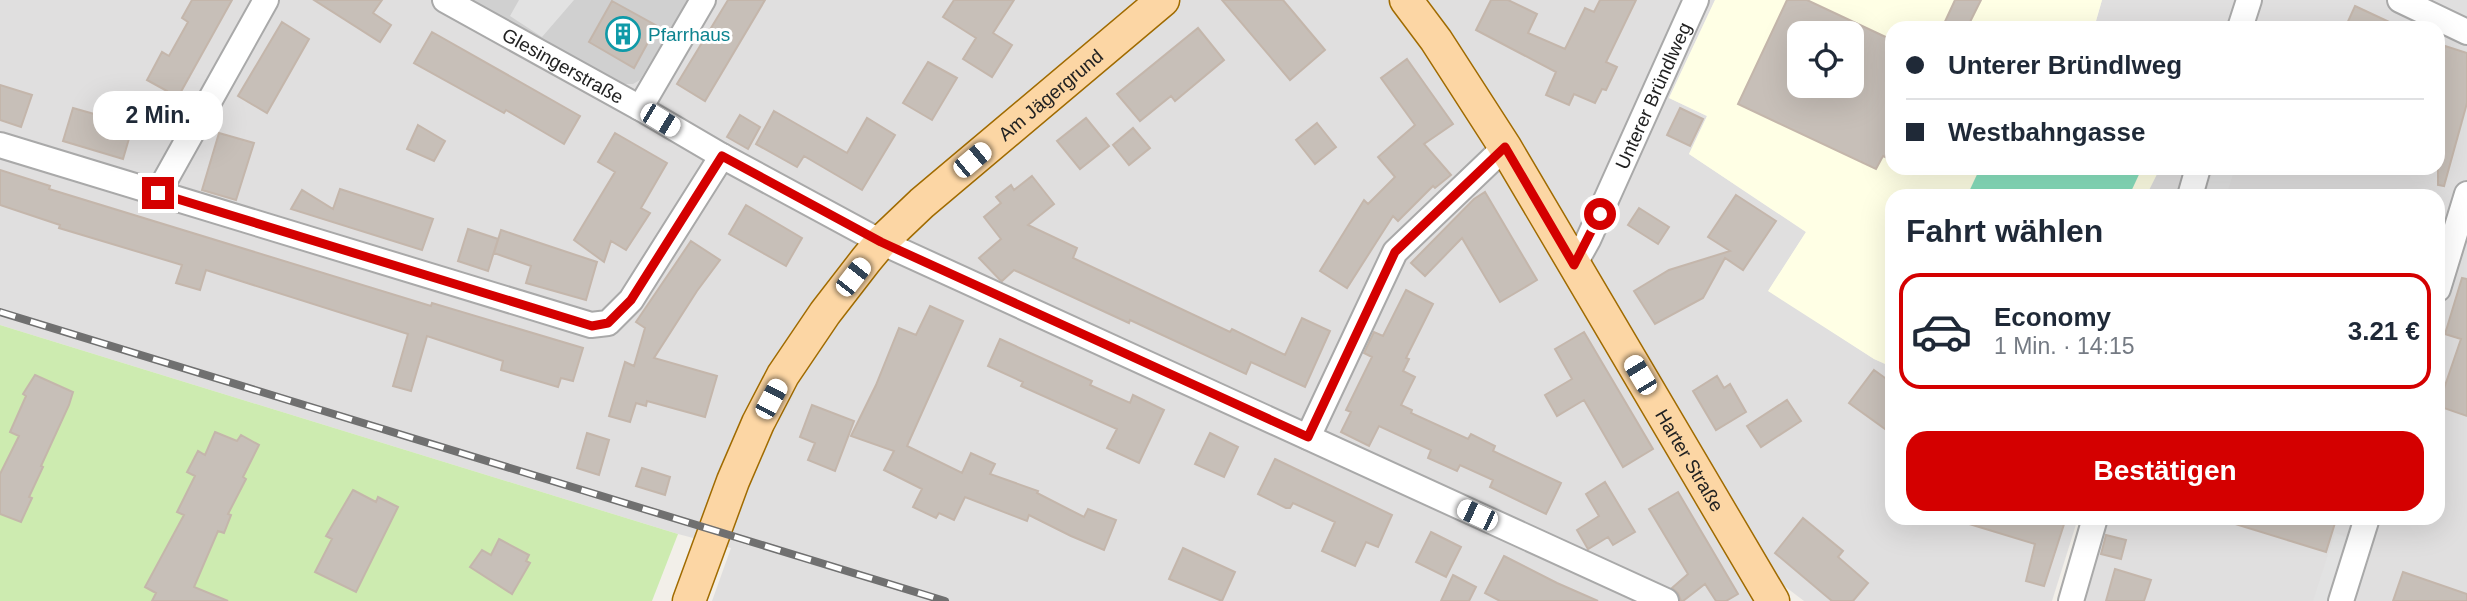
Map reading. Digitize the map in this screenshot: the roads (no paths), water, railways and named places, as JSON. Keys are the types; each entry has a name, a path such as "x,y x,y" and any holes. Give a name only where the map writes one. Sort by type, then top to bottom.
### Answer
{"main road":[{"name":"Harter Straße","path":"1406,0 1436,40 1505,147 1773,601"},
{"name":"Am Jägergrund","path":"689,601 714,530 758,423 783,375 825,313 881,242 932,194 1161,1"}],"street":[{"path":"158,193 265,0"},
{"name":"Glesingerstraße","path":"445,0 881,242 1666,601"},
{"path":"640,108 703,0"},
{"name":"Unterer Bründlweg","path":"1574,265 1588,240 1696,0"},
{"path":"2242,21 2249,0"},
{"path":"2400,0 2444,21"},
{"path":"2445,21 2467,32"},
{"path":"0,145 592,326 608,323 631,300 722,156"},
{"path":"1308,437 1395,252 1505,147"},
{"path":"2445,266 2467,194"},
{"path":"2071,601 2093,525"},
{"path":"2341,601 2365,525"}],"railway":[{"path":"0,312 945,601"}],"place":[{"name":"Pfarrhaus","path":"623,34"}]}
